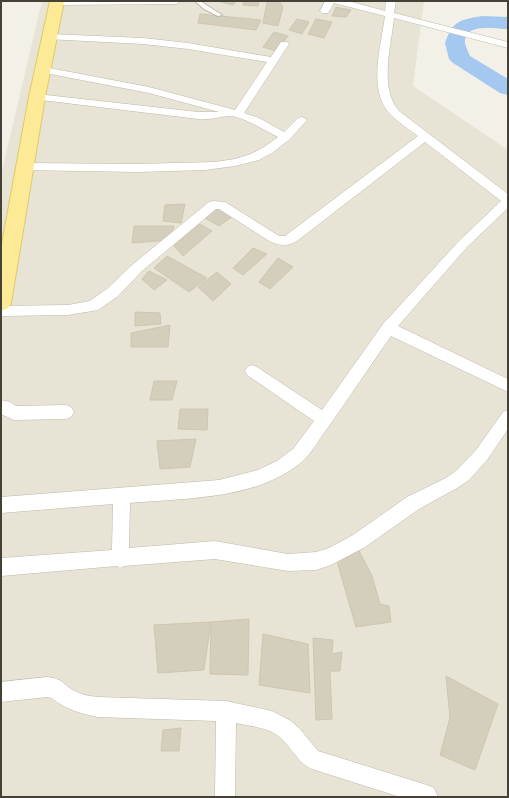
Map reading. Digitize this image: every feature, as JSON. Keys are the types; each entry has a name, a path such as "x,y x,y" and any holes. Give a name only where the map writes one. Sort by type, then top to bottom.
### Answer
{"main road":[{"path":"1,303 37,97 44,70 57,1"}],"street":[{"path":"57,1 176,1"},
{"path":"325,11 330,1"},
{"path":"337,1 351,2 394,16 508,46"},
{"path":"1,505 219,488 261,477 283,466 299,454 355,377 388,328 463,244 508,200 395,113 383,96 382,79 394,16 391,1"},
{"path":"50,37 158,42 273,60"},
{"path":"37,97 208,117 222,116 234,113 284,44"},
{"path":"44,70 154,91 234,113 253,120 286,137"},
{"path":"25,167 132,168 229,165 262,153 286,137 302,120"},
{"path":"1,311 68,310 93,306 113,292 137,268 213,205 221,205 275,239 287,241 308,227 426,136"},
{"path":"388,328 508,386"},
{"path":"252,371 324,419"},
{"path":"1,407 5,407 14,413 66,412"},
{"path":"1,567 120,559 214,550 229,551 299,563 334,556 347,550 403,509 462,476 481,455 508,417"},
{"path":"120,559 122,496"},
{"path":"1,692 47,687 56,688 66,697 79,703 97,707 226,711 272,721 284,728 293,736 303,750 312,759 427,795"},
{"path":"225,797 226,711"}],"lane":[{"path":"197,1 206,8 220,15"}],"shaded area":[{"path":"42,1 424,1 413,86 508,150 508,797 1,797 1,175"}],"building":[{"path":"218,1 236,1 233,5"},
{"path":"243,1 259,1 258,6 243,5"},
{"path":"279,1 283,7 278,26 263,23 267,2"},
{"path":"336,7 351,10 346,17 332,16"},
{"path":"200,14 261,20 256,30 198,23"},
{"path":"297,19 309,22 302,34 289,30"},
{"path":"316,19 332,22 324,38 308,34"},
{"path":"274,32 288,36 276,51 263,47"},
{"path":"185,204 181,223 163,221 165,205"},
{"path":"219,207 233,216 219,226 205,218"},
{"path":"200,224 212,231 183,256 174,246"},
{"path":"134,226 174,226 170,240 132,243"},
{"path":"253,248 267,254 243,275 233,268"},
{"path":"167,256 207,278 189,292 154,268"},
{"path":"278,258 293,267 270,289 259,282"},
{"path":"149,271 167,280 154,290 142,279"},
{"path":"217,272 231,284 213,301 198,287"},
{"path":"135,312 160,313 161,324 135,326"},
{"path":"170,325 168,347 131,347 131,333"},
{"path":"154,381 177,381 172,400 150,400"},
{"path":"180,409 208,409 207,430 178,429"},
{"path":"196,439 190,467 160,469 157,441"},
{"path":"357,547 372,576 380,604 389,606 391,622 356,627 336,558"},
{"path":"249,619 248,675 210,674 211,622"},
{"path":"211,622 204,670 158,673 154,625"},
{"path":"263,634 308,644 310,693 259,685"},
{"path":"313,638 333,640 332,654 342,652 340,671 330,671 332,719 316,720"},
{"path":"446,676 498,704 475,770 440,755 450,718"},
{"path":"181,728 179,751 161,751 163,730"}],"waterway":[{"path":"508,23 482,22 466,25 458,34 455,43 460,59 508,88"}]}
